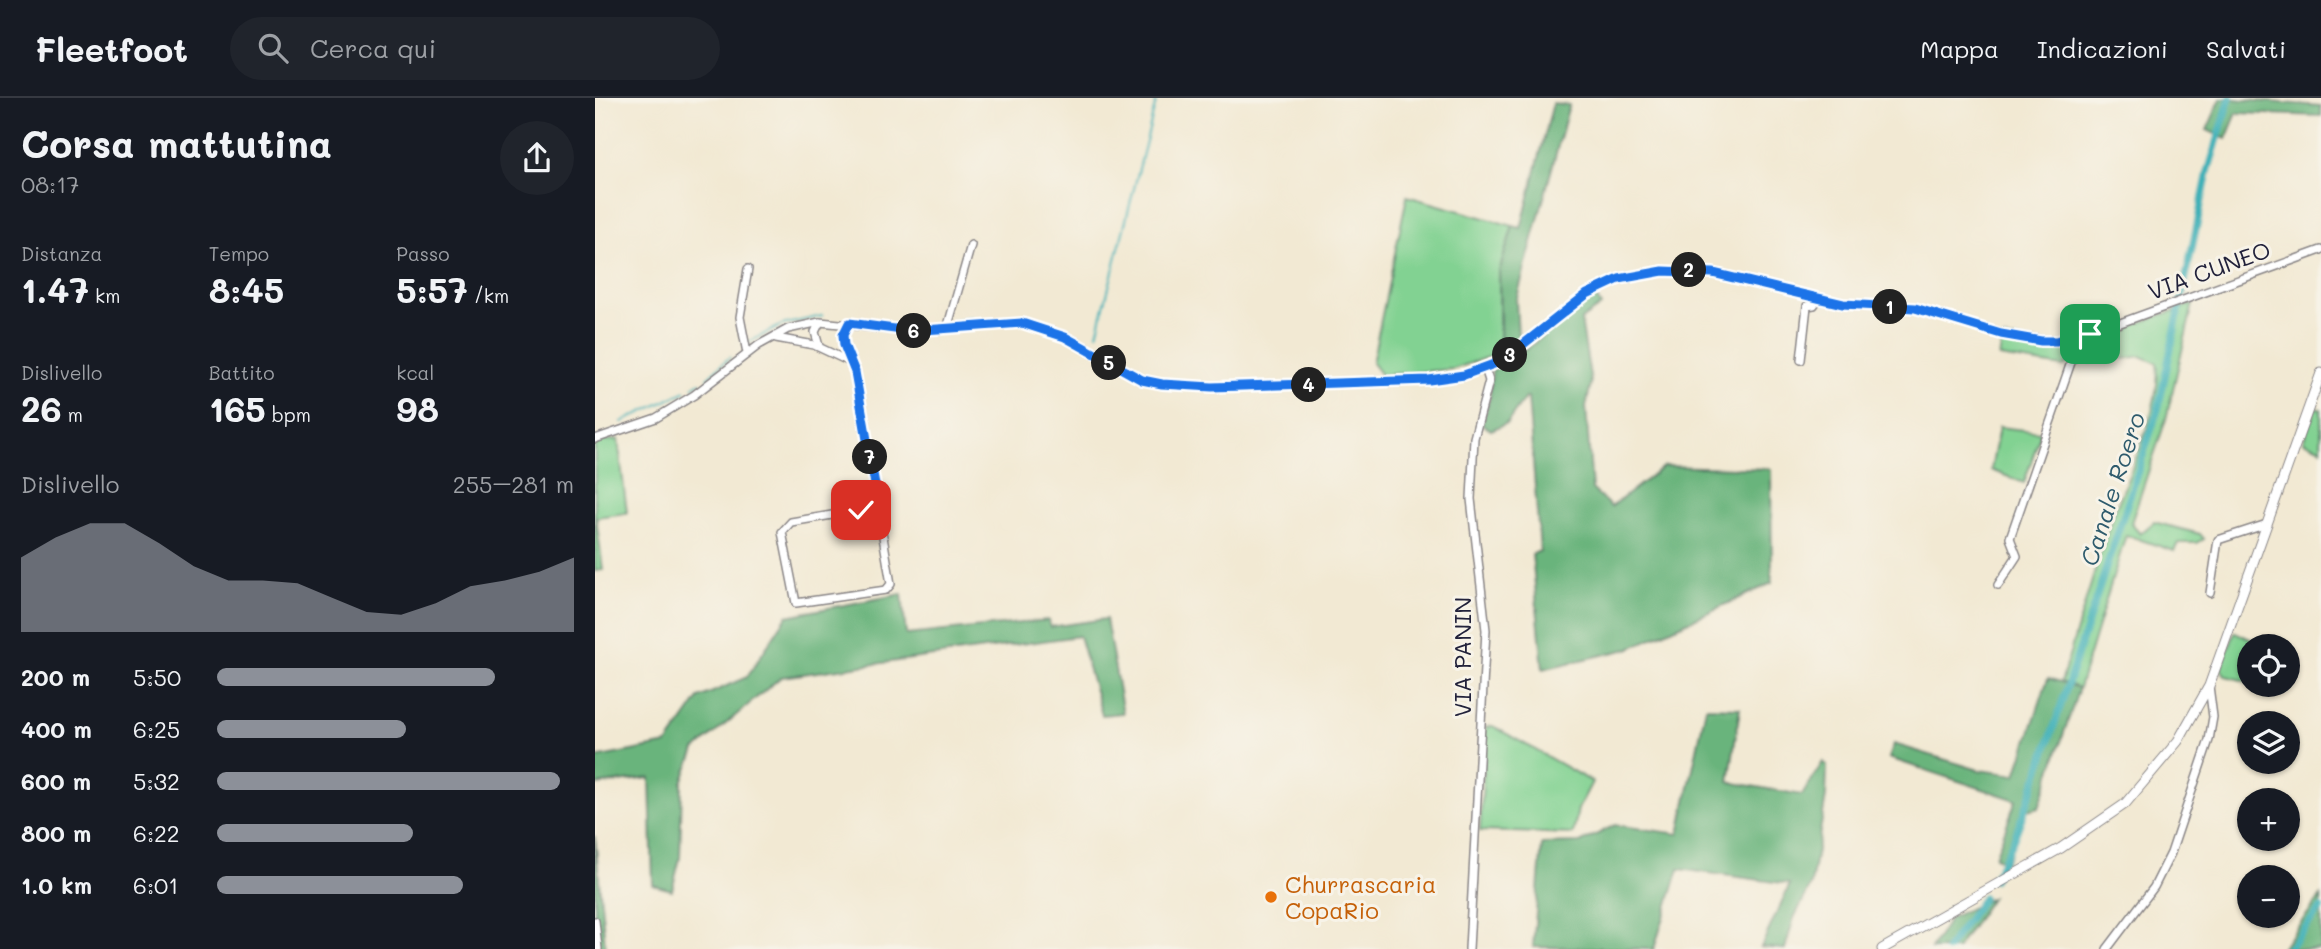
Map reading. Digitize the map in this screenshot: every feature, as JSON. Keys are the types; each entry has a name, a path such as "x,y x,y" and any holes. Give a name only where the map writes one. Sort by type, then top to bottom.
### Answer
{"main road":[{"path":"1882,949 2061,848 2125,804 2173,749 2209,686 2321,373"}],"street":[{"path":"947,329 971,245"},
{"name":"VIA CUNEO","path":"595,439 629,430 677,407 747,353 788,329 820,321 887,329 947,329 1001,322 1041,327 1065,337 1142,380 1162,384 1212,387 1429,380 1464,375 1485,368 1522,347 1587,294 1642,273 1685,270 1713,273 1863,307 1915,308 2001,334 2041,341 2075,338 2321,250"},
{"path":"747,353 740,317 748,269"},
{"path":"1801,360 1807,306 1802,294"},
{"path":"1807,306 1814,305 1819,298"},
{"path":"820,321 815,332 823,348"},
{"path":"849,323 843,339 855,372 879,507 891,584 889,588 796,603 782,532 784,526 792,522 879,507"},
{"path":"776,338 823,348 850,363"},
{"path":"1998,585 2017,556 2010,538 2076,348 2075,338"},
{"path":"823,348 843,339"},
{"name":"VIA PANIN","path":"1469,949 1486,630 1471,499 1474,438 1489,381 1485,368"},
{"path":"2210,593 2218,540 2267,524"},
{"path":"2107,949 2154,887 2171,853 2209,740 2213,717 2209,686"},
{"path":"595,921 598,949"}],"green space":[{"path":"2221,98 2321,106 2321,116 2237,113 2226,139 2207,130"},
{"path":"1553,103 1569,105 1516,301 1518,335 1524,351 1595,295 1601,306 1581,320 1591,383 1586,407 1592,489 1611,507 1664,466 1771,469 1772,583 1628,649 1543,669 1532,554 1540,551 1528,398 1525,398 1507,423 1491,430 1482,424 1490,397 1492,371 1501,366 1499,272 1513,226 1521,228"},
{"path":"1407,196 1513,226 1499,272 1499,353 1454,369 1381,375 1372,363"},
{"path":"2193,304 2166,419 2131,523 2140,534 2154,522 2200,534 2204,539 2197,543 2178,543 2174,551 2126,535 2079,688 2061,682 2109,527 2148,423 2154,402 2157,363 2141,356 2124,359 2096,348 2092,363 2078,358 2063,367 1999,357 2003,338 2070,347"},
{"path":"2316,407 2321,409 2321,449 2303,441"},
{"path":"1999,427 2041,432 2024,483 1991,470"},
{"path":"618,439 627,513 596,517 603,570 595,571 595,442"},
{"path":"902,594 906,635 1048,620 1050,627 1106,619 1123,713 1102,715 1079,636 781,677 695,750 682,782 680,858 672,890 653,885 650,778 595,785 595,758 667,744 699,698 747,677 787,616"},
{"path":"2235,632 2239,634 2237,634 2237,679 2226,676 2221,669"},
{"path":"2048,678 2079,688 2039,807 2027,810 2006,862 1995,857 2016,800 1889,758 1894,744 1979,770 2016,775"},
{"path":"1706,707 1740,708 1729,782 1802,795 1823,762 1827,766 1826,796 1811,885 1794,918 1785,949 1761,947 1790,884 1679,869 1654,949 1533,947 1542,844 1580,843 1615,825 1679,834"},
{"path":"1493,726 1592,782 1578,809 1573,834 1480,831 1486,727"},
{"path":"595,836 604,934 605,949 595,949"},
{"path":"2321,896 2321,949 2281,949 2297,928 2300,928 2300,924"},
{"path":"1991,898 1957,949 1931,949 1950,918"}],"waterway":[{"path":"1097,334 1157,98"},
{"name":"Canale Roero","path":"1993,880 2013,841 2039,772 2158,410 2208,172 2230,98"},
{"path":"749,342 782,325 822,316"},
{"path":"953,322 971,318"},
{"path":"707,378 730,357"},
{"path":"693,387 700,382"},
{"path":"622,422 686,391"},
{"name":"Canale Roero","path":"1947,949 1983,898"},
{"path":"2288,949 2321,908"}],"place":[{"name":"Churrascaria CopaRio","path":"1271,897"}],"route":[{"path":"861,510 879,507 855,372 844,345 843,335 849,323 910,331 1001,322 1022,323 1065,337 1142,380 1212,387 1429,380 1464,375 1502,361 1587,294 1619,279 1642,273 1685,270 1713,273 1843,304 1915,308 2001,334 2041,341 2056,341 2090,334"}]}
